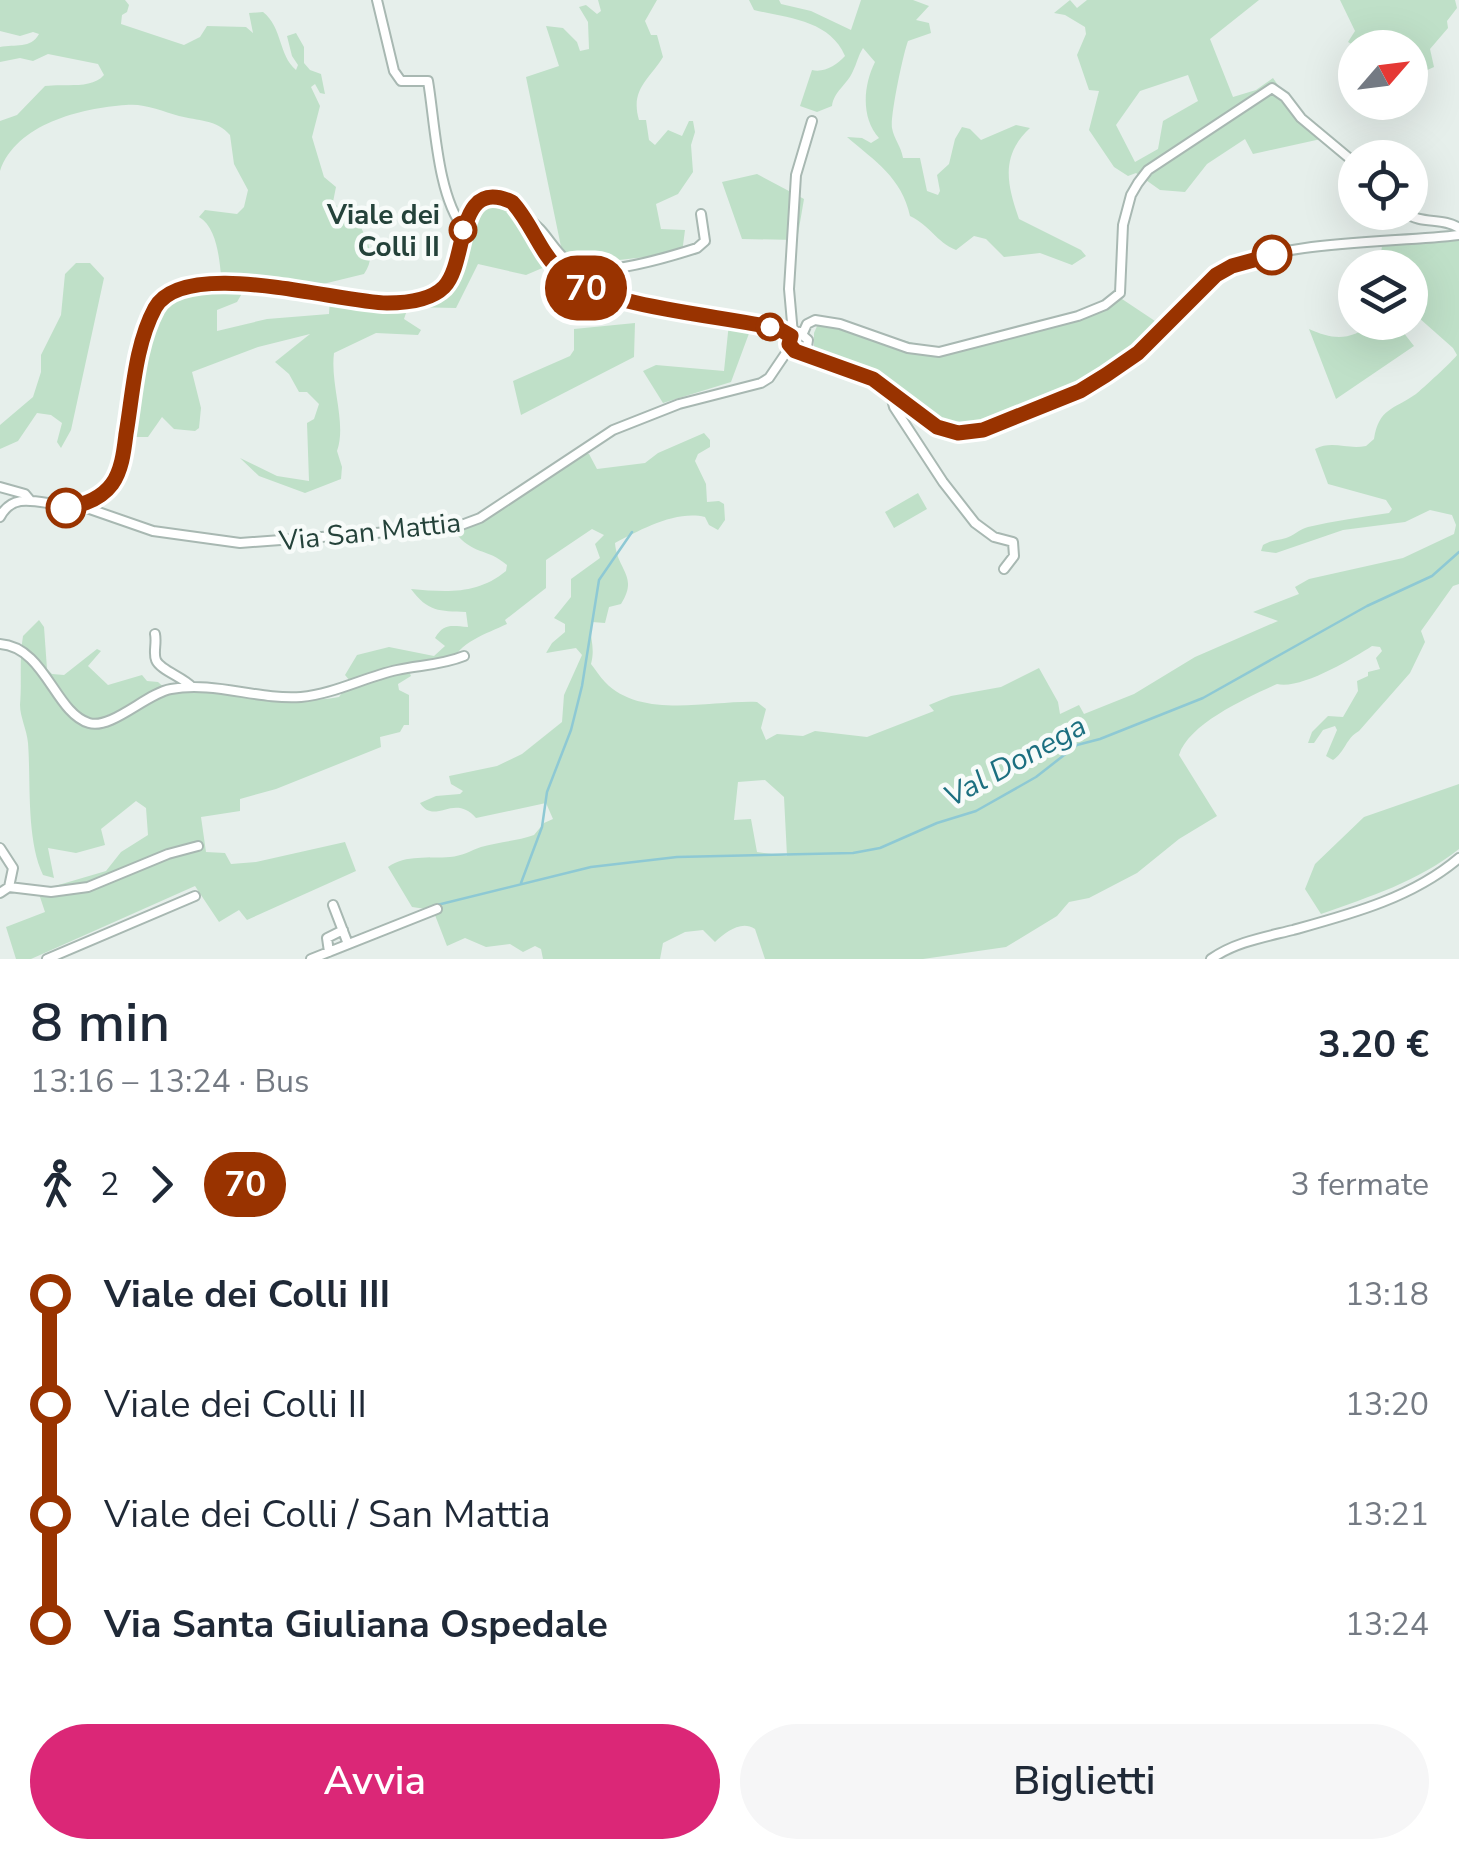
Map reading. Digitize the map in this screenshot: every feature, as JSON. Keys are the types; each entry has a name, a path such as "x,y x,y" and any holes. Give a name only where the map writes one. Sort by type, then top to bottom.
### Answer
{"street":[{"path":"377,0 394,71 400,80 428,81 442,171 456,220 464,229"},
{"path":"1338,149 1272,88 1148,170 1130,196 1123,225 1120,293 1106,305 1078,316 939,352 908,348 826,321 807,324 790,347 873,379 937,427 958,433 983,430 1080,391 1106,375 1138,353 1216,275 1232,266 1301,249 1459,232 1454,224 1428,222"},
{"path":"796,334 789,289 796,175 812,122"},
{"path":"81,506 100,496 113,483 119,469 145,332 155,308 169,292 187,284 208,283 325,292 384,303 421,299 434,295 452,276 470,210 492,196 512,202 558,269 577,284 630,300 796,334 808,344 802,351"},
{"path":"524,216 538,225 572,265 593,269 631,265 698,248 704,241 702,214"},
{"name":"Via San Mattia","path":"0,487 25,494 30,500 66,508 81,506 153,531 240,542 456,528 492,511 613,430 679,404 761,383 769,378 790,347"},
{"path":"890,392 894,408 964,510 994,537 1013,542 1012,562 1004,569"},
{"path":"0,517 12,502 30,500"},
{"path":"155,634 156,660 160,666 182,676 192,686"},
{"path":"0,644 21,652 50,679 76,717 91,724 105,724 168,689 192,686 251,695 302,697 464,656"},
{"path":"0,848 13,868 4,890 52,892 88,887 198,846"},
{"path":"1212,959 1245,943 1345,916 1386,900 1432,879 1459,858"},
{"path":"46,959 195,896"},
{"path":"333,905 348,944"},
{"path":"312,959 437,909"},
{"path":"329,952 328,938 342,930"}],"green space":[{"path":"0,0 125,0 129,5 121,24 184,45 200,37 207,26 246,27 253,33 249,13 263,12 296,70 298,65 287,36 296,33 304,47 304,63 321,74 325,94 315,84 311,87 320,106 312,137 324,177 336,187 333,202 342,219 357,220 367,241 370,261 364,274 323,284 221,275 213,234 199,217 205,210 237,214 244,207 248,190 234,164 230,135 206,121 139,105 90,110 35,130 8,155 0,171 0,121 17,115 45,86 85,84 104,75 98,64 48,54 33,61 20,58 0,62 0,47 27,44 39,34 20,36 0,31"},
{"path":"598,0 657,0 645,21 651,35 657,35 663,57 639,93 639,120 646,120 649,140 655,145 668,130 682,136 689,121 693,121 693,172 678,194 656,204 661,229 685,230 682,253 565,266 526,77 559,66 546,26 563,28 580,51 589,49 588,22 579,7 586,5 597,14 601,11"},
{"path":"749,0 779,0 851,30 861,0 913,0 929,6 916,20 929,23 931,33 908,41 895,99 892,128 903,158 920,158 927,191 938,195 937,175 949,164 962,127 981,140 1016,125 1030,128 1010,160 1009,182 1019,219 1086,256 1072,265 1040,253 1004,257 986,239 974,236 956,250 943,242 910,216 894,181 847,137 871,143 879,138 869,121 866,102 875,62 863,48 832,106 817,112 800,106 812,70 830,68 845,56 838,44 818,28 754,10"},
{"path":"1070,0 1077,8 1087,0 1259,0 1210,39 1233,97 1256,90 1273,78 1297,113 1330,137 1253,154 1245,139 1207,164 1185,192 1160,190 1136,173 1128,176 1114,167 1089,130 1099,91 1089,90 1077,55 1085,27 1054,13","holes":["1188,75 1198,101 1163,121 1158,149 1135,162 1116,125 1140,91"]},
{"path":"1340,0 1455,0 1457,8 1447,21 1448,28 1430,49 1434,67 1428,70 1428,30 1355,30"},
{"path":"757,174 804,199 797,240 742,239 722,182"},
{"path":"495,200 519,219 547,266 526,275 478,264 456,308 408,307 404,319 421,330 418,335 376,333 334,353 341,479 305,493 259,476 240,458 277,476 309,481 307,423 314,419 319,404 307,392 299,392 289,374 275,362 310,334 258,347 192,372 201,408 199,428 195,431 174,429 162,417 148,437 129,437 146,337 163,302 175,292 199,286 244,290 237,302 217,310 217,331 267,319 329,314 330,298 386,306 422,303 437,296 450,283 478,206"},
{"path":"1459,240 1459,584 1453,586 1421,631 1425,642 1410,673 1333,760 1326,756 1337,730 1335,726 1323,730 1314,743 1308,743 1312,732 1328,716 1343,717 1358,691 1357,681 1380,669 1376,658 1382,651 1380,647 1372,646 1312,678 1277,684 1207,722 1185,743 1179,755 1217,816 1179,839 1137,873 1089,898 1069,902 1057,916 1006,947 923,959 765,959 755,929 744,926 715,942 703,930 685,932 663,943 660,959 543,959 541,949 535,946 523,952 510,944 486,947 465,938 447,946 433,910 412,907 388,867 410,859 454,856 528,837 553,819 546,803 476,818 460,808 432,811 420,803 436,796 460,794 463,791 451,784 449,776 497,766 522,754 562,722 564,695 582,655 576,648 546,653 565,632 565,624 554,618 571,597 571,579 600,558 595,544 604,535 592,529 546,560 546,588 505,620 507,624 466,645 451,665 408,669 411,676 398,684 399,690 409,695 409,725 404,725 400,732 380,737 381,747 276,789 240,799 240,811 201,817 206,852 225,853 231,864 345,842 356,871 247,920 239,910 219,922 195,886 31,959 16,959 6,927 45,912 38,891 106,871 121,852 148,835 146,808 136,801 101,829 105,845 76,853 48,848 54,878 43,875 34,845 28,743 20,705 23,636 39,620 44,627 47,669 52,674 64,675 97,649 101,651 88,666 108,685 142,675 167,690 195,688 288,700 339,697 350,681 345,675 357,655 389,647 434,656 445,646 435,638 442,630 448,626 468,627 466,612 435,609 411,589 472,588 506,571 507,565 467,544 454,531 491,517 573,453 589,454 597,469 645,463 658,453 704,433 710,447 698,454 695,461 706,484 707,502 724,504 725,520 718,530 705,517 682,516 658,522 615,543 628,586 621,604 609,607 605,623 592,622 591,664 620,694 638,701 678,706 757,702 766,709 761,728 766,740 777,734 803,736 815,731 867,737 934,711 929,705 951,696 1001,687 1039,668 1058,702 1060,714 1079,705 1084,714 1134,694 1195,657 1278,621 1253,612 1299,594 1295,587 1309,579 1403,558 1454,534 1452,515 1430,510 1405,522 1343,530 1276,553 1261,551 1266,543 1308,527 1389,513 1392,509 1386,500 1328,484 1315,449 1328,445 1366,446 1374,439 1383,415 1416,394 1457,355 1428,326 1428,250 1381,250 1382,246","holes":["765,780 784,797 787,856 757,852 751,819 734,820 738,782"]},
{"path":"76,263 90,263 104,278 71,430 61,448 57,442 62,423 51,415 37,413 18,441 0,449 0,425 33,397 41,372 41,355 61,315 65,274"},
{"path":"1116,295 1158,323 1118,358 1079,384 1021,410 979,422 938,420 884,379 814,348 814,333 821,317 938,350 1088,308"},
{"path":"635,323 634,357 521,415 513,381 570,356 574,350 574,329"},
{"path":"729,323 751,328 731,382 663,403 643,371 656,365 724,371"},
{"path":"1309,329 1338,336 1338,340 1409,340 1414,346 1336,399"},
{"path":"918,493 927,509 894,528 885,512"},
{"path":"1459,784 1459,849 1410,879 1321,914 1305,889 1315,864 1364,817"}],"waterway":[{"path":"521,883 542,827 547,792 571,730 599,580 632,532"},
{"name":"Val Donega","path":"433,906 591,867 677,857 853,853 880,848 976,811 1036,777 1077,745 1203,698 1367,606 1432,576 1459,552"}],"bus line":[{"name":"70","path":"66,508 81,506 100,496 113,483 145,332 155,308 169,292 187,284 208,283 325,292 370,302 421,299 434,295 448,283 470,210 492,196 512,202 558,269 577,284 597,293 779,329 791,336 789,344 795,351 873,379 937,427 958,433 983,430 1080,391 1138,353 1216,275 1232,266 1272,255"}],"place":[{"name":"Viale dei Colli II","path":"463,230"}]}
